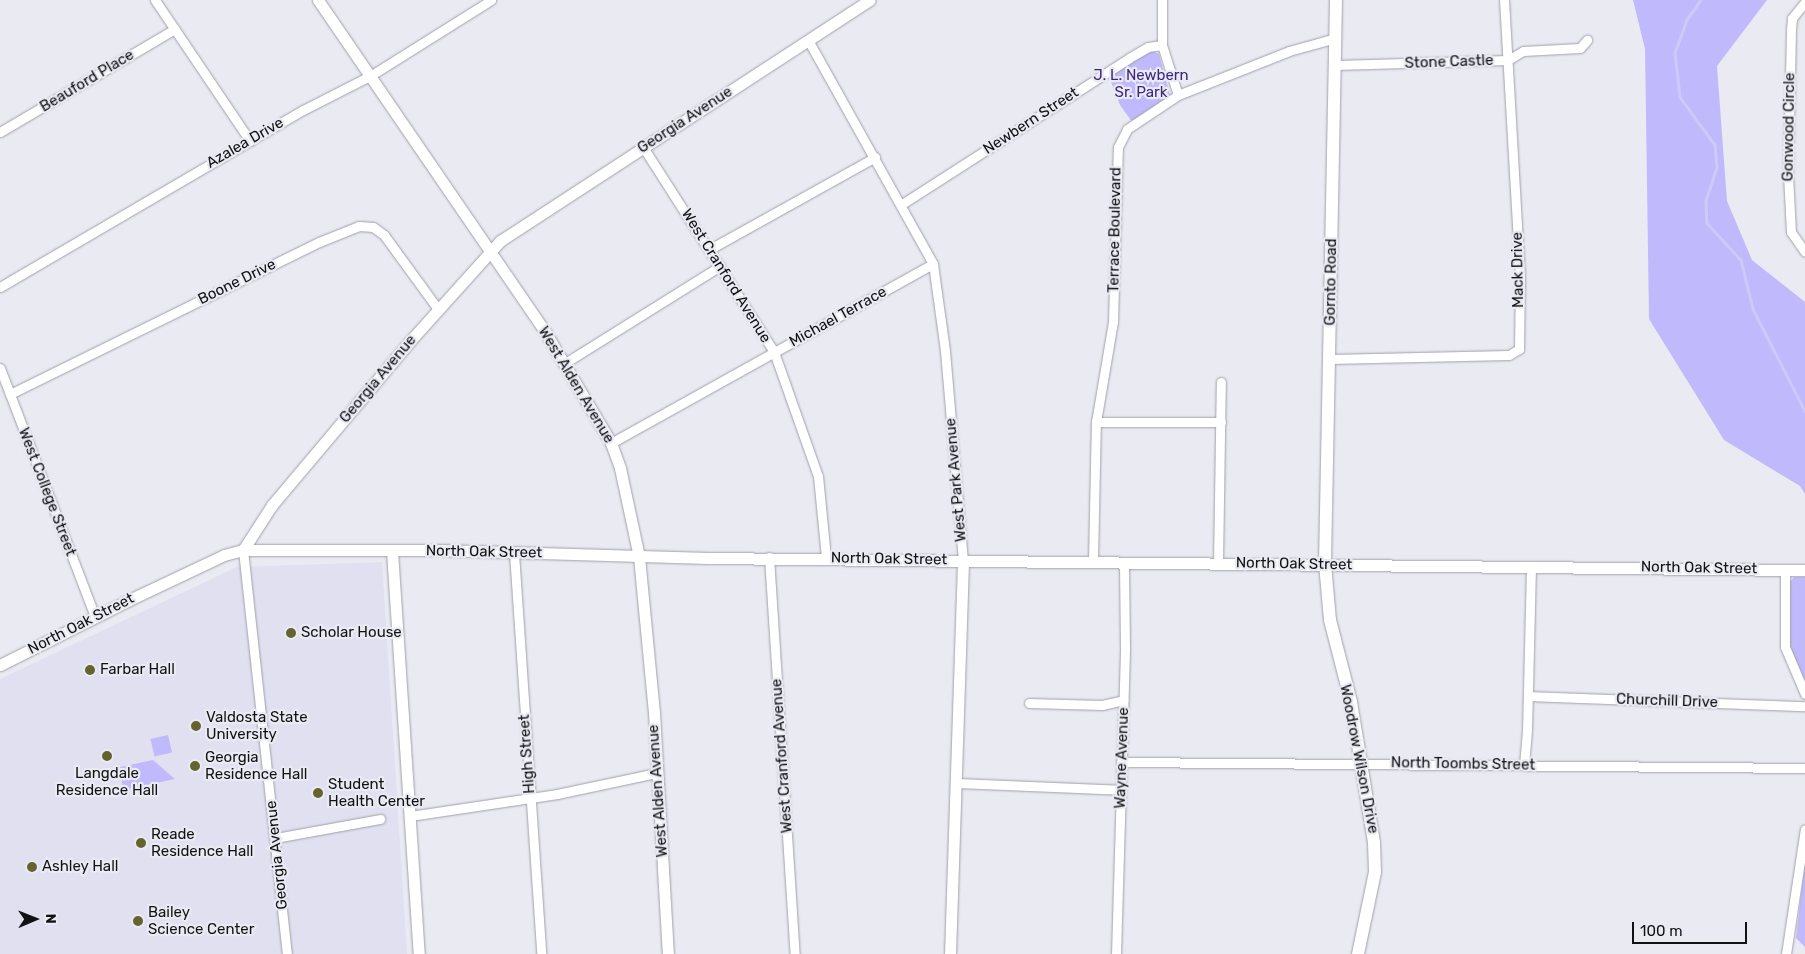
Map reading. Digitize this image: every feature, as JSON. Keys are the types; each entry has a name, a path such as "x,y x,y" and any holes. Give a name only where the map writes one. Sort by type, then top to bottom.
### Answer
{"main road":[{"name":"Gornto Road","path":"1326,564 1336,0"},
{"name":"Woodrow Wilson Drive","path":"1326,564 1330,620 1351,702 1374,843 1375,872 1358,954"}],"street":[{"path":"155,0 250,141"},
{"name":"West Alden Avenue","path":"318,0 565,363 611,443 620,468 639,557 658,773 668,954"},
{"name":"Azalea Drive","path":"0,287 346,85 370,76 491,0"},
{"name":"Georgia Avenue","path":"287,954 243,550 272,505 438,309 500,241 868,0"},
{"path":"1162,0 1162,45 1178,95"},
{"name":"Mack Drive","path":"1330,359 1509,355 1519,349 1520,277 1504,0"},
{"name":"Gonwood Circle","path":"1805,2 1792,18 1788,190 1791,232 1805,252"},
{"name":"Beauford Place","path":"0,132 174,29"},
{"name":"Terrace Boulevard","path":"1093,561 1096,422 1113,322 1118,147 1127,129 1178,95 1289,51 1336,38"},
{"name":"West Park Avenue","path":"808,40 902,204 934,264 945,350 963,560 950,954"},
{"name":"Stone Castle","path":"1336,65 1508,60 1523,51 1580,48 1587,40"},
{"name":"Newbern Street","path":"902,204 1129,58 1148,47 1162,45"},
{"name":"West Cranford Avenue","path":"643,147 710,249 774,352 818,476 826,557"},
{"path":"710,249 875,157"},
{"name":"Boone Drive","path":"10,394 177,311 359,226 373,228 384,235 438,309"},
{"name":"Michael Terrace","path":"611,443 934,264"},
{"path":"565,363 720,266"},
{"name":"West College Street","path":"0,368 95,616"},
{"path":"1218,563 1221,382"},
{"path":"1096,422 1221,422"},
{"name":"North Oak Street","path":"0,665 95,616 224,555 243,550 514,553 639,557 826,557 1805,570"},
{"path":"392,551 419,954"},
{"name":"High Street","path":"514,553 540,954"},
{"name":"West Cranford Avenue","path":"768,557 795,954"},
{"name":"Wayne Avenue","path":"1116,954 1123,700 1124,562"},
{"path":"1524,765 1528,696 1531,567"},
{"path":"1785,569 1785,647 1805,694"},
{"name":"Churchill Drive","path":"1528,696 1805,706"},
{"path":"1029,704 1102,705 1123,700"},
{"name":"North Toombs Street","path":"1120,762 1361,762 1805,768"},
{"path":"410,816 530,798 658,773"},
{"path":"956,783 1120,790"},
{"path":"275,838 380,819"},
{"path":"1786,954 1805,829"}],"shaded area":[{"name":"Valdosta State University","path":"382,562 407,954 0,954 0,679 237,567"}],"green space":[{"path":"1633,0 1767,0 1717,66 1727,201 1752,260 1805,302 1805,494 1800,486 1724,440 1649,319 1645,49"},
{"name":"J. L. Newbern Sr. Park","path":"1149,49 1159,54 1170,95 1132,122 1120,105 1108,74"},
{"path":"1794,577 1805,577 1805,687 1788,651 1787,585"},
{"path":"168,735 172,753 155,757 150,739"},
{"path":"153,760 175,779 123,790 120,767"},
{"path":"1805,860 1805,947 1796,938"}],"waterway":[{"path":"1701,0 1687,20 1675,53 1680,97 1715,145 1717,167 1706,200 1707,223 1741,260 1753,309 1805,411"}],"place":[{"name":"Scholar House","path":"291,633"},
{"name":"Farbar Hall","path":"90,670"},
{"name":"Valdosta State University","path":"196,726"},
{"name":"Langdale Residence Hall","path":"107,756"},
{"name":"Georgia Residence Hall","path":"195,766"},
{"name":"Student Health Center","path":"318,793"},
{"name":"Reade Residence Hall","path":"141,843"},
{"name":"Ashley Hall","path":"32,867"},
{"name":"Bailey Science Center","path":"138,921"}]}
